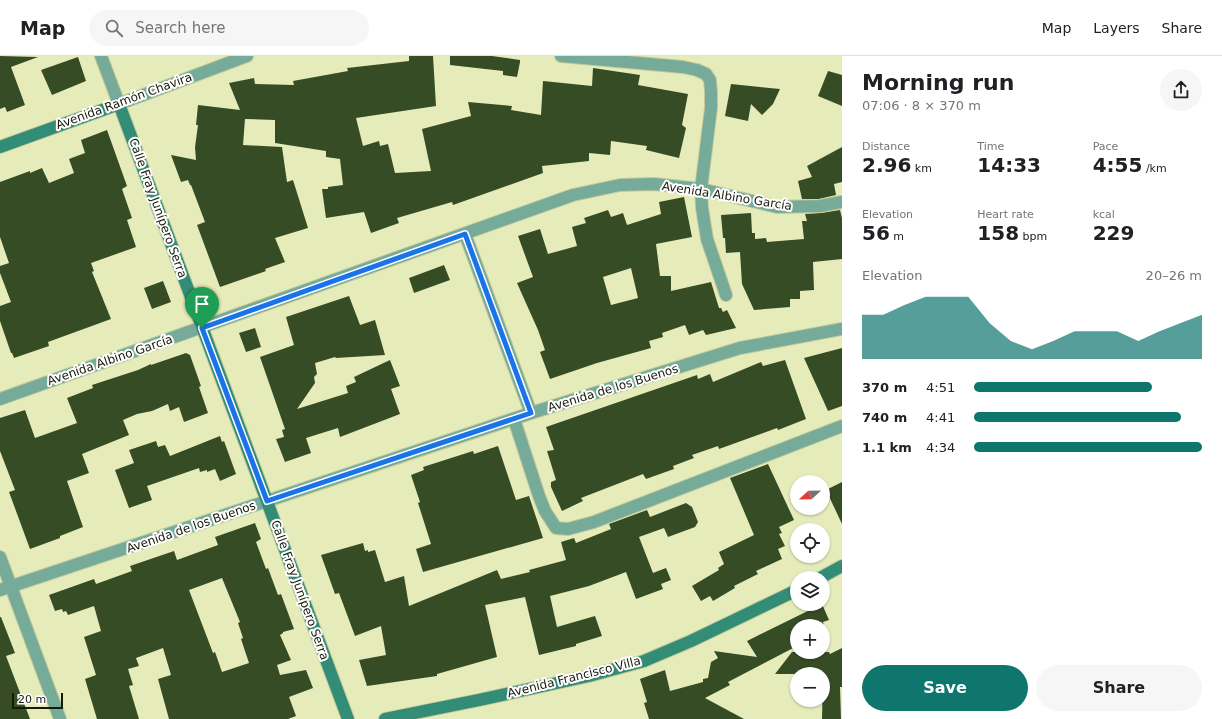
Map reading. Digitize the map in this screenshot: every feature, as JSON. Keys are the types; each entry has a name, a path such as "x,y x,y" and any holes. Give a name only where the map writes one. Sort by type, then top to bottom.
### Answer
{"main road":[{"name":"Avenida Ramón Chavira","path":"0,147 119,104"},
{"name":"Calle Fray Junípero Serra","path":"119,104 348,719"},
{"path":"830,573 842,566"},
{"name":"Avenida Francisco Villa","path":"385,719 582,677 644,661 691,641 790,593"}],"street":[{"name":"Calle Fray Junípero Serra","path":"101,56 119,104"},
{"name":"Avenida Ramón Chavira","path":"119,104 247,56"},
{"path":"561,56 683,67 706,74 710,80 711,108 701,190 702,208 707,239 726,295"},
{"name":"Avenida Albino García","path":"0,399 573,195 620,185 654,184 701,190 777,207 820,206 842,202"},
{"path":"465,234 531,413"},
{"name":"Avenida de los Buenos","path":"6,589 531,413 740,348 842,329"},
{"path":"514,419 538,496 545,511 556,528 568,529 594,522 842,426"},
{"path":"0,557 6,589 60,719"}],"building":[{"path":"0,56 38,57 11,67 25,105 7,112 5,107 0,109"},
{"path":"409,56 433,56 436,106 356,118 363,146 379,141 380,146 388,144 395,173 431,171 422,129 471,116 468,102 512,106 511,110 541,115 543,81 592,86 593,68 640,75 638,85 688,94 682,125 686,128 679,158 646,150 647,146 611,141 610,155 589,153 589,161 542,166 543,173 453,205 452,202 397,218 399,223 371,233 364,212 326,218 322,189 343,185 340,159 326,157 326,151 275,143 275,120 245,119 243,145 282,147 287,182 293,180 308,228 275,238 285,262 265,269 266,271 220,287 197,225 205,222 191,185 188,180 181,182 171,155 196,160 195,147 198,125 196,125 198,105 240,110 229,83 254,78 255,84 294,85 293,81 348,71 347,68 409,61"},
{"path":"450,56 492,56 520,60 520,62 517,77 503,75 503,71 450,65"},
{"path":"78,57 86,81 52,95 41,70"},
{"path":"828,71 842,75 842,106 818,96"},
{"path":"731,84 780,89 773,104 762,115 751,104 748,121 725,116"},
{"path":"107,130 127,186 122,189 132,218 127,220 136,247 91,263 94,271 92,272 111,319 48,342 49,346 14,358 0,321 0,306 11,302 0,273 0,266 9,263 0,237 0,182 42,168 49,183 74,173 69,159 85,153 81,140"},
{"path":"842,147 842,182 834,184 836,195 819,199 802,199 798,181 812,177 807,166"},
{"path":"684,197 692,237 656,244 660,276 671,276 671,291 711,282 719,308 721,308 723,312 727,310 736,328 706,335 703,330 689,335 685,325 662,333 663,337 649,341 651,348 597,363 550,379 540,352 545,350 538,330 517,283 533,277 518,236 540,229 548,254 577,246 572,227 586,223 584,218 608,210 611,217 623,213 627,225 661,214 659,202","holes":["631,268 638,298 611,305 603,277"]},
{"path":"840,210 842,218 842,259 813,262 814,290 800,291 800,299 790,299 790,307 754,310 742,284 740,252 726,253 721,215 751,213 752,233 755,233 755,239 766,238 767,242 804,239 802,221 807,221 805,214"},
{"path":"444,265 450,280 414,293 409,278"},
{"path":"163,281 171,302 152,309 144,288"},
{"path":"349,296 360,325 375,320 385,355 335,357 315,363 317,374 314,377 315,383 297,409 348,393 346,386 356,382 354,377 390,360 400,386 391,389 400,414 340,437 338,428 306,438 311,453 285,462 276,439 284,437 282,430 285,429 260,357 294,345 286,317"},
{"path":"255,328 261,347 246,352 239,333"},
{"path":"842,348 842,406 828,411 804,358"},
{"path":"186,353 190,355 201,386 199,387 208,413 184,422 179,407 170,411 168,404 152,411 137,414 123,420 129,435 82,454 89,473 67,481 83,527 60,536 60,538 30,549 9,492 15,490 0,451 0,418 25,410 35,438 77,423 67,398 93,388 92,385"},
{"path":"785,360 806,419 778,430 777,428 719,449 718,446 692,455 694,458 673,466 674,469 646,479 643,474 581,498 583,501 562,511 551,487 551,482 556,480 547,451 554,450 546,427 697,375 698,379 710,374 713,382 761,362 763,366"},
{"path":"220,436 222,442 224,441 236,474 220,481 215,469 207,472 207,470 200,472 199,468 147,486 152,500 129,508 115,470 134,463 129,450 156,441 158,447 165,445 170,456"},
{"path":"498,446 516,500 529,496 543,538 423,572 416,549 431,544 411,475 424,470 423,467 473,451 474,454"},
{"path":"768,464 790,511 790,515 792,515 794,520 779,527 782,533 779,534 785,546 778,549 782,559 756,571 758,574 734,586 735,588 713,601 710,596 701,601 692,586 719,570 718,568 724,564 719,552 754,535 730,478"},
{"path":"842,482 842,524 830,498 830,488"},
{"path":"686,503 692,507 698,522 695,527 668,537 664,528 639,537 653,573 666,568 671,580 661,584 663,589 636,599 626,572 589,586 550,596 557,627 595,616 602,636 576,644 576,646 539,655 525,597 485,605 497,657 437,674 437,676 367,686 359,660 386,655 381,626 355,636 339,593 335,594 321,555 363,543 365,551 368,550 368,552 375,550 385,582 404,576 409,606 497,570 501,579 530,572 529,570 566,560 561,542 574,538 576,543 611,529 609,524 647,510 650,517"},
{"path":"255,523 261,539 256,542 278,595 281,594 294,629 283,632 280,635 291,660 277,665 280,675 306,670 313,688 289,697 296,716 288,719 169,719 158,679 171,675 163,648 136,658 139,666 128,669 133,685 129,686 139,719 97,719 85,679 96,675 84,637 101,631 94,606 68,615 66,611 63,612 62,609 55,611 49,595 94,579 96,584 132,571 130,566 174,551 177,560 218,545 215,537","holes":["222,578 240,622 238,623 243,638 241,639 249,663 222,672 215,652 213,653 189,590"]},
{"path":"808,611 825,611 829,619 792,619"},
{"path":"0,617 15,653 6,656 30,719 0,719"},
{"path":"790,620 790,650 728,682 730,685 705,698 744,719 649,719 644,703 647,702 640,679 665,670 670,691 703,682 703,679 708,678 711,662 718,658 714,651 757,657 747,641"},
{"path":"842,648 842,687 840,687 841,719 822,719 822,707 830,707 830,667 790,667 790,674 775,674 790,655 790,659 830,659 830,654"}],"route":[{"path":"465,234 531,413 267,501 202,328 465,234"}]}
